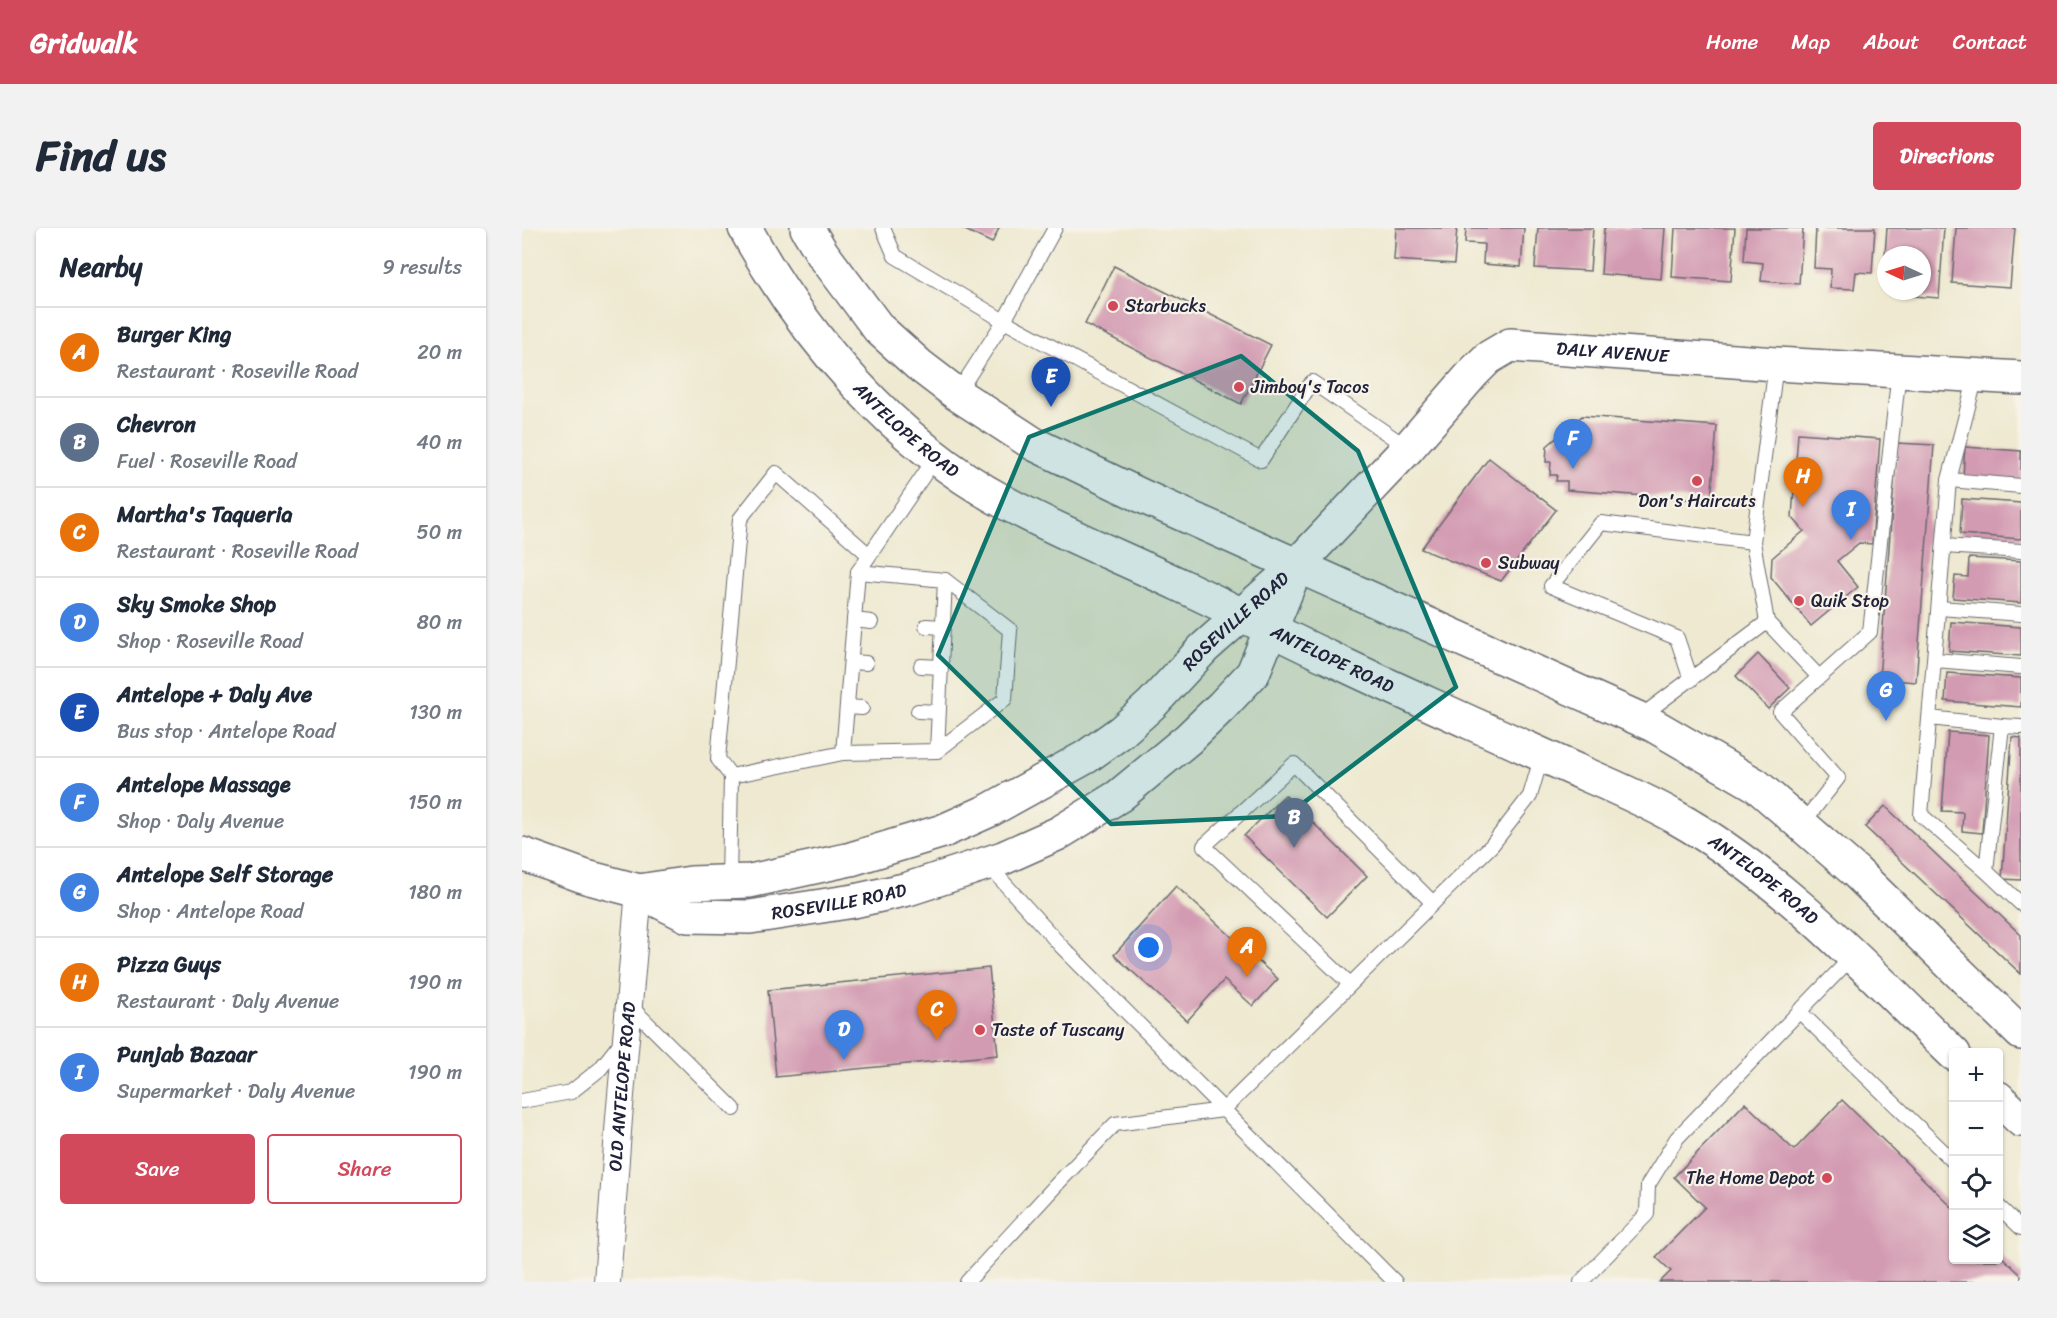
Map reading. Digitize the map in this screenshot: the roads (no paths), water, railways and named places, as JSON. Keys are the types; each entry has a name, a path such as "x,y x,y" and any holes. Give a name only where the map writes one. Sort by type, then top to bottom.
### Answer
{"main road":[{"name":"ANTELOPE ROAD","path":"745,228 779,287 808,328 844,370 884,411 936,457 1002,501 1331,659 1674,816 1719,844 1813,918 1949,1050"},
{"path":"807,228 822,253 879,329 919,365 957,394 1034,444 1638,719 1705,754 1756,785 1856,872 2021,1033"},
{"name":"DALY AVENUE","path":"1297,565 1408,448 1474,372 1488,358 1510,345 1776,364 2021,378"},
{"name":"ROSEVILLE ROAD","path":"639,891 691,882 750,881 890,848 943,831 990,810 1086,757 1121,732 1152,704 1204,648 1297,565"},
{"name":"ROSEVILLE ROAD","path":"522,854 586,877 639,891 688,916 750,917 854,901 908,889 987,864 1059,833 1119,796 1188,740 1253,673 1297,565"},
{"path":"2002,1102 2021,1120"}],"street":[{"name":"OLD ANTELOPE ROAD","path":"608,1282 639,891"}],"lane":[{"path":"883,228 895,256 1004,321 1261,460 1312,382 1408,448"},
{"path":"957,394 1004,321 1055,228"},
{"path":"1776,364 1754,542 1767,622 1819,677"},
{"path":"1802,824 1838,778 1780,711 1870,632 1899,370"},
{"path":"1976,376 1949,480 1921,815 2021,904"},
{"path":"843,753 858,572 936,457"},
{"path":"729,882 731,776 718,759 741,519 776,473 869,555"},
{"path":"1949,480 2021,486"},
{"path":"1691,680 1677,638 1551,586 1601,523 1754,542"},
{"path":"1944,546 2021,551"},
{"path":"731,776 843,753 937,751 1005,699 1010,630 945,580 858,572"},
{"path":"937,751 945,580"},
{"path":"1939,608 2021,614"},
{"path":"854,620 871,622"},
{"path":"1638,719 1767,622"},
{"path":"926,626 943,627"},
{"path":"1935,660 2021,667"},
{"path":"851,662 866,663"},
{"path":"921,666 940,667"},
{"path":"847,707 862,708"},
{"path":"918,711 938,712"},
{"path":"1930,718 2021,727"},
{"path":"1986,871 2002,726"},
{"path":"967,1282 1115,1124 1224,1110 1492,845 1530,796 1542,755"},
{"path":"1350,984 1204,846 1294,764 1433,903"},
{"path":"987,864 1061,946 1395,1282"},
{"path":"1581,1282 1647,1214 1648,1185 1677,1138 1853,956"},
{"path":"629,1005 734,1109"},
{"path":"1799,1011 1949,1158"},
{"path":"522,1101 571,1092 600,1069 626,1036"},
{"path":"2002,1210 2021,1228"}],"place":[{"name":"Starbucks","path":"1113,306"},
{"name":"Jimboy's Tacos","path":"1239,387"},
{"name":"Antelope + Daly Ave","path":"1051,407"},
{"name":"Antelope Massage","path":"1573,469"},
{"name":"Don's Haircuts","path":"1697,481"},
{"name":"Pizza Guys","path":"1803,507"},
{"name":"Punjab Bazaar","path":"1851,540"},
{"name":"Subway","path":"1486,563"},
{"name":"Quik Stop","path":"1799,601"},
{"name":"Antelope Self Storage","path":"1886,721"},
{"name":"Chevron","path":"1294,848"},
{"name":"Burger King","path":"1247,977"},
{"name":"Taste of Tuscany","path":"980,1030"},
{"name":"Martha's Taqueria","path":"937,1040"},
{"name":"Sky Smoke Shop","path":"844,1060"},
{"name":"The Home Depot","path":"1827,1178"}]}
